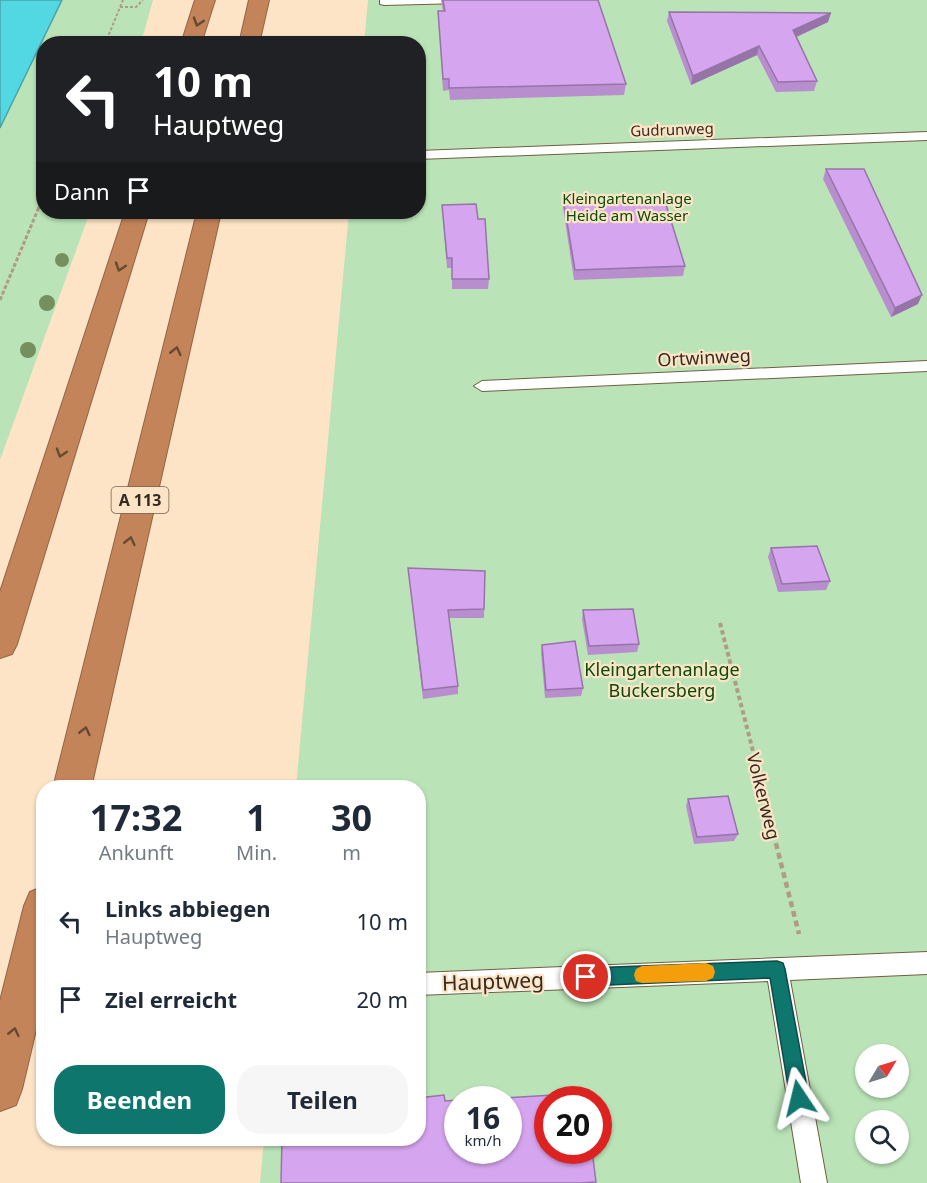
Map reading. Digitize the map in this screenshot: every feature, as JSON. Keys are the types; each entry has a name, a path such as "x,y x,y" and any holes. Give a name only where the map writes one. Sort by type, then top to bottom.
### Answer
{"highway":[{"path":"194,36 205,0"},
{"path":"251,36 259,0"},
{"path":"0,644 135,219"},
{"name":"A 113","path":"74,780 207,219"},
{"path":"0,1089 36,939"}],"lane":[{"path":"384,2 462,0"},
{"name":"Gudrunweg","path":"426,155 927,136"},
{"name":"Ortwinweg","path":"482,386 927,366"},
{"name":"Hauptweg","path":"426,984 927,963"},
{"path":"777,969 814,1183"}],"path":[{"path":"108,36 123,0"},
{"path":"120,7 136,7 143,0"},
{"path":"0,300 36,213"},
{"name":"Volkerweg","path":"720,623 808,968"}],"green space":[{"path":"62,0 153,0 143,36 45,36"},
{"name":"Kleingartenanlage Buckersberg","path":"368,0 927,0 927,1183 260,1183 263,1146 426,1146 426,780 297,780 348,219 426,219 426,36 365,36"},
{"path":"36,54 36,219 87,219 0,460 0,128"}],"water":[{"path":"0,0 62,0 45,36 36,36 36,54 0,128"}],"building":[{"path":"443,0 598,0 626,84 449,88 449,79 443,79 438,11 445,11"},
{"path":"669,12 831,13 793,30 817,81 778,82 759,46 693,76"},
{"path":"826,169 864,169 922,295 895,308"},
{"path":"663,195 685,266 575,270 563,198"},
{"path":"476,204 478,219 485,219 489,279 452,279 452,258 447,258 442,205"},
{"path":"817,546 830,581 782,584 771,548"},
{"path":"408,568 485,571 484,609 448,610 458,686 423,690"},
{"path":"633,609 639,644 589,646 583,610"},
{"path":"575,641 583,688 546,690 542,645"},
{"path":"728,796 738,834 697,837 688,799"},
{"path":"444,1095 444,1164 522,1164 522,1097 534,1096 534,1164 594,1164 596,1182 281,1183 282,1146 426,1146 426,1097"}],"slow traffic":[{"path":"642,975 706,972"}],"route":[{"path":"586,977 777,969 799,1098"}],"park label":[{"name":"Kleingartenanlage Heide am Wasser","path":"627,206"}]}
